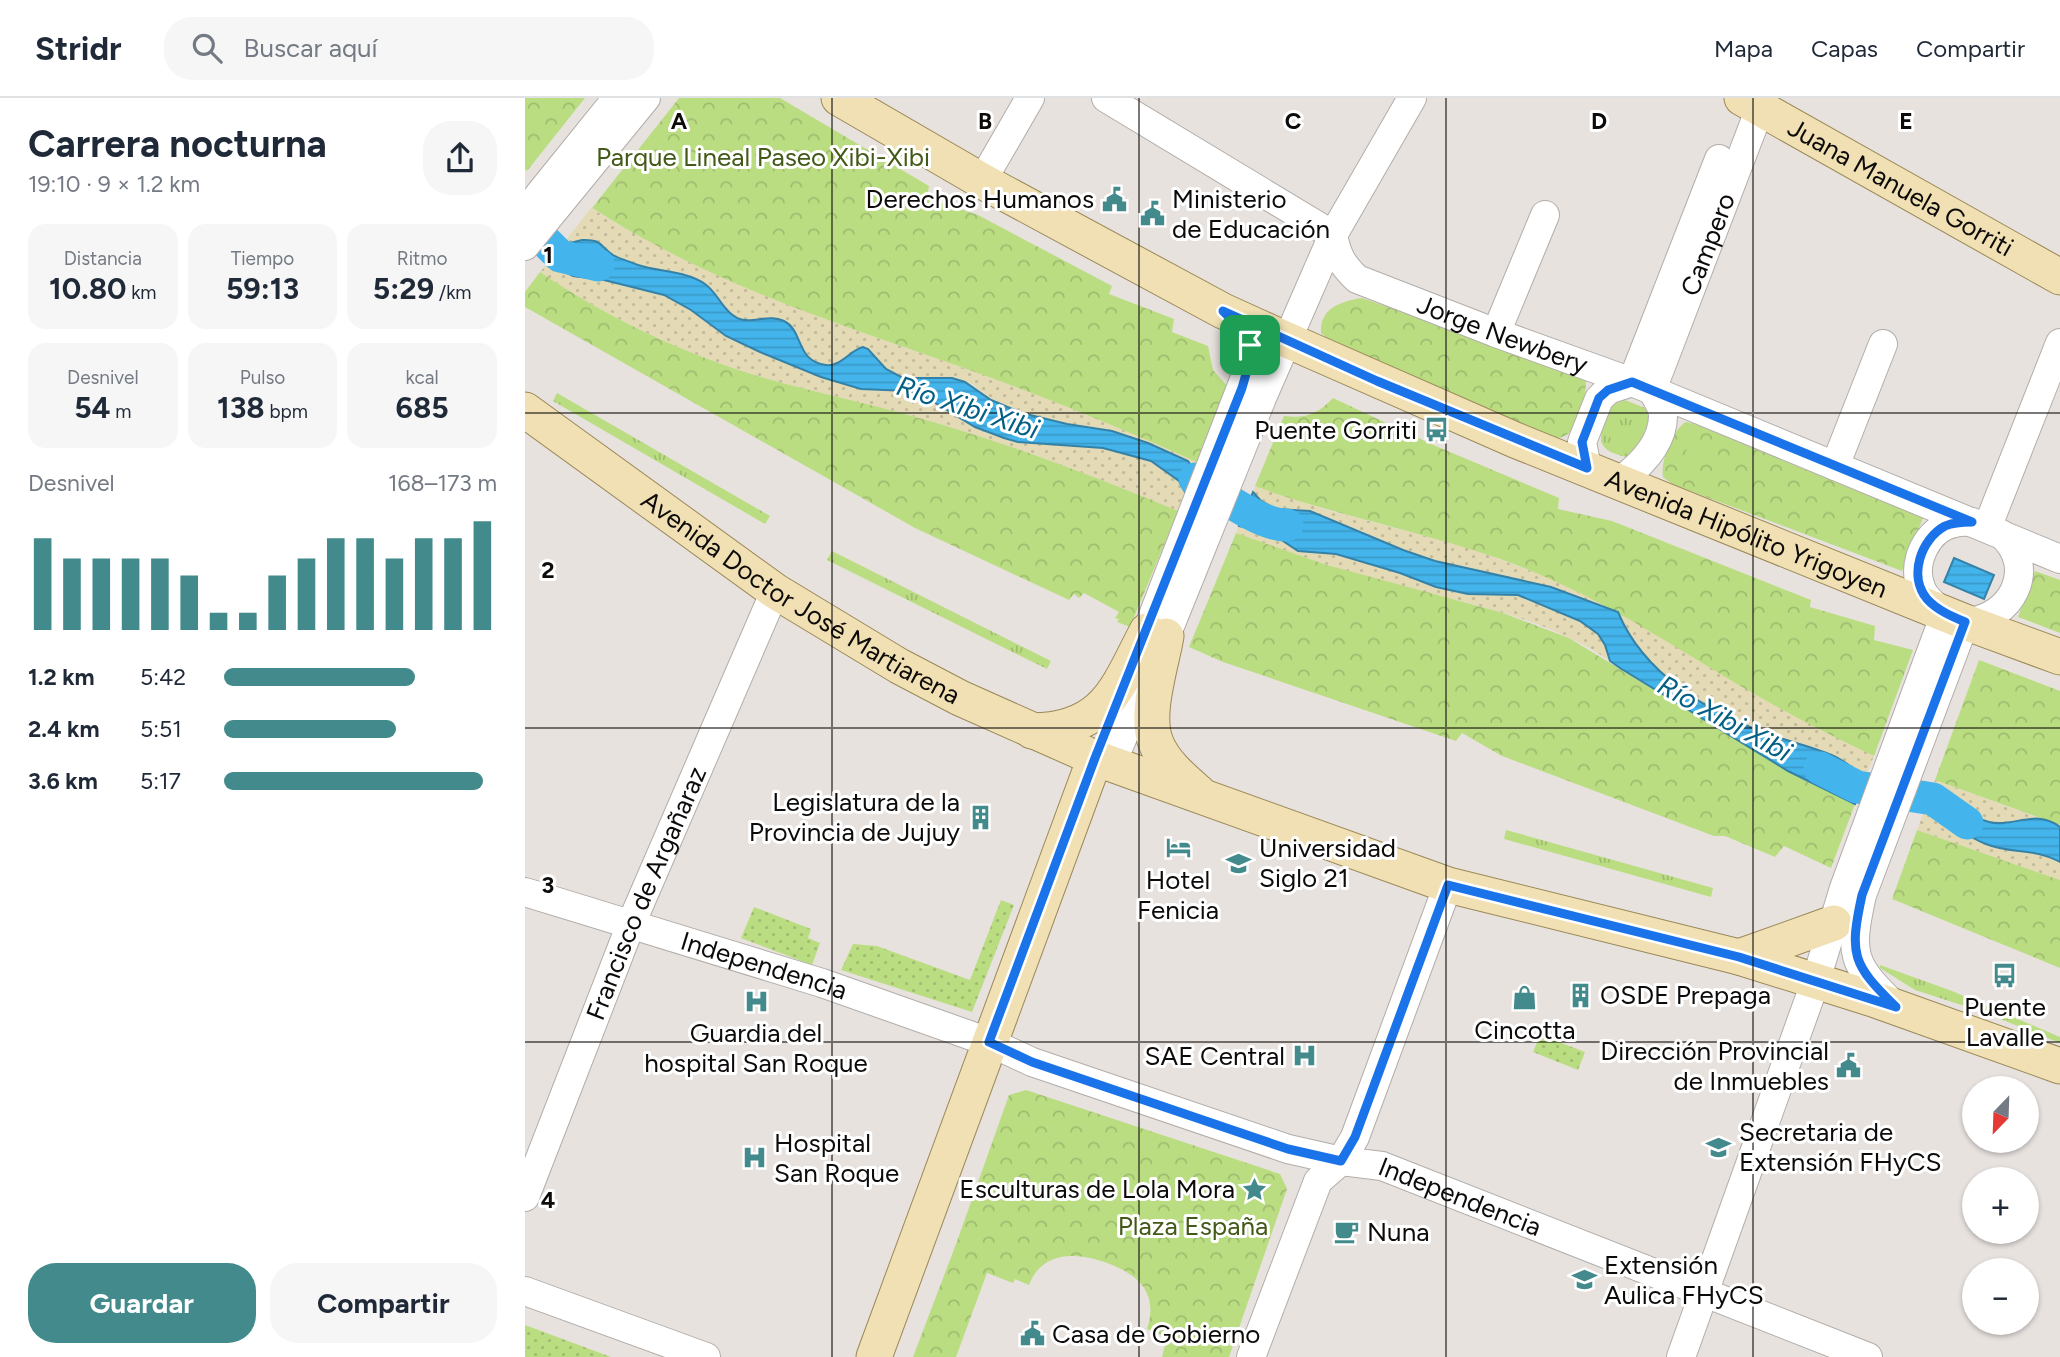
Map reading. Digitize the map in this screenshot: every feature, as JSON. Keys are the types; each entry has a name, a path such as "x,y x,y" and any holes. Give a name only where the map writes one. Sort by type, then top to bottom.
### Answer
{"main road":[{"name":"Avenida Hipólito Yrigoyen","path":"839,98 982,181 1223,311 1389,387 1620,481 1950,633 2060,657"},
{"name":"Juana Manuela Gorriti","path":"1752,100 2060,277"},
{"name":"Avenida Doctor José Martiarena","path":"525,410 775,591 899,666 1032,731 1209,801 1448,885 1739,957 1896,1007 2060,1066"},
{"path":"1032,731 1061,729 1090,718 1110,700 1157,634"},
{"path":"1157,634 1152,726 1155,741 1163,757 1177,774 1209,801"},
{"path":"874,1357 997,1047 1103,761"},
{"path":"1739,957 1834,923"},
{"path":"893,1357 997,1047"}],"street":[{"path":"525,212 617,98"},
{"path":"525,246 646,98"},
{"path":"982,181 1030,98"},
{"path":"1106,98 1333,235"},
{"path":"1103,761 1157,634 1252,393 1287,340 1333,235 1412,98"},
{"name":"Campero","path":"1642,386 1752,100"},
{"path":"1496,333 1545,215"},
{"name":"Jorge Newbery","path":"1333,235 1337,255 1344,267 1357,279 1642,386 2060,559"},
{"path":"1223,311 1239,326 1250,345 1252,393"},
{"path":"1987,528 2060,343"},
{"path":"1835,466 1883,344"},
{"path":"1587,468 1582,442 1599,398 1608,390 1642,386 1663,415 1648,456 1620,481"},
{"path":"1681,1357 1834,923 1853,892 1950,633 1998,612 2006,605 2016,586 2016,555 1987,528 1956,522 1929,539 1921,553 1919,580 1922,590 1950,633"},
{"name":"Francisco de Argañaraz","path":"525,1197 631,924 775,591"},
{"path":"1251,1357 1318,1181 1341,1161 1355,1137 1448,885"},
{"name":"Independencia","path":"525,892 822,983 1288,1149 1341,1161 1382,1166 1868,1357"},
{"path":"1853,892 1853,948 1867,977 1896,1007"},
{"path":"525,1291 706,1357"}],"green space":[{"name":"Parque Lineal Paseo Xibi-Xibi","path":"525,98 585,98 527,171 525,169"},
{"path":"679,98 780,98 929,186 927,198 978,215 1112,286 1109,294 1174,319 1172,332 1208,346 1213,370 1230,389 1199,463 1048,399 840,325 740,285 690,263 592,208"},
{"path":"540,272 639,329 718,363 985,438 1178,511 1130,627 1117,622 1119,619 1115,618 1119,612 1084,593 1079,598 1074,594 1069,600 915,528 525,307 525,292"},
{"path":"1362,298 1580,374 1586,380 1586,388 1576,425 1571,432 1556,438 1329,340 1321,333 1324,317 1333,307"},
{"path":"557,393 770,516 765,524 553,401"},
{"path":"1333,398 1431,444 1559,498 1558,509 1612,521 1811,600 1810,607 1875,626 1874,640 1913,650 1874,756 1781,709 1626,618 1548,578 1476,551 1328,510 1255,486 1284,416 1311,414"},
{"path":"1625,400 1645,408 1649,418 1638,452 1627,457 1607,449 1601,438 1612,405"},
{"path":"1686,422 1923,518 1902,571 1672,484 1663,477 1663,463 1672,439"},
{"path":"1690,442 1708,449 1696,473 1680,465"},
{"path":"1236,533 1327,565 1500,612 1569,638 1763,756 1808,782 1855,804 1831,868 1784,846 1775,857 1725,836 1714,836 1502,756 1462,733 1456,741 1223,662 1189,647"},
{"path":"832,551 1051,661 1047,669 827,560"},
{"path":"2035,571 2060,580 2060,633 2018,617"},
{"path":"1979,660 2060,691 2060,825 1935,780"},
{"path":"1506,830 1713,888 1711,897 1504,839"},
{"path":"1917,830 2060,880 2060,968 1892,899"},
{"path":"1001,900 1014,905 972,1012 841,970 853,944 877,946 970,980"},
{"path":"754,907 811,929 808,938 820,943 812,965 741,938"},
{"path":"1880,965 1952,991 2060,1037 2060,1043 1983,1012 1915,990 1880,968"},
{"path":"1540,1035 1585,1052 1578,1070 1533,1052"},
{"name":"Plaza España","path":"1026,1090 1280,1174 1287,1189 1229,1357 1162,1357 1167,1337 1147,1329 1150,1316 1148,1295 1136,1279 1096,1259 1073,1256 1052,1260 1043,1265 1029,1285 1015,1279 1013,1283 987,1273 956,1357 913,1357 1009,1095"},
{"path":"525,1325 611,1357 525,1357"}],"sand":[{"path":"591,208 640,237 739,285 1048,399 1199,463 1195,471 1188,461 1148,443 1112,431 1022,413 991,400 972,384 952,378 903,378 886,369 863,347 832,365 816,362 806,354 792,327 762,318 747,322 741,320 722,306 706,284 689,275 655,270 613,255 597,241 575,241 562,245"},
{"path":"548,263 559,270 631,285 659,294 679,303 729,337 898,387 932,401 1002,437 1024,442 1103,449 1152,462 1172,475 1186,494 1178,511 985,438 718,363 664,341 589,302 540,272"},
{"path":"1256,486 1323,509 1467,547 1547,577 1605,605 1591,604 1551,587 1435,561 1298,509 1276,509 1261,501 1253,492"},
{"path":"1239,526 1271,533 1298,551 1336,554 1436,587 1468,594 1518,595 1580,621 1598,634 1610,661 1558,632 1501,612 1328,565 1236,533"},
{"path":"1618,612 1773,704 1874,756 1865,777 1834,756 1737,721 1695,698 1658,669 1642,652"},
{"path":"1935,780 2041,819 1988,822 1933,786"},
{"path":"1924,811 1940,817 1986,844 2042,855 2060,862 2060,880 1917,830"}],"water":[{"path":"582,240 597,242 613,255 638,265 698,280 737,318 772,318 784,321 795,332 804,352 816,362 831,365 863,347 886,369 903,378 952,378 965,382 991,400 1022,413 1112,431 1148,443 1188,461 1195,472 1186,494 1179,481 1151,461 1103,448 1018,442 975,427 922,395 908,391 861,389 821,377 726,336 691,310 664,295 604,280 573,276 548,263 562,245"},
{"path":"1253,492 1261,501 1276,509 1310,511 1435,561 1551,587 1618,612 1643,654 1679,688 1745,725 1834,756 1865,777 1855,804 1788,771 1620,668 1610,661 1598,634 1580,621 1518,595 1468,594 1436,587 1336,554 1298,551 1271,533 1239,526"},
{"path":"1954,558 1994,575 1984,599 1944,582"},
{"path":"1933,786 1985,821 2007,823 2042,819 2060,827 2060,862 2042,855 1986,844 1940,817 1924,811"}],"waterway":[{"name":"Río Xibi Xibi","path":"525,221 560,256 598,265"},
{"name":"Río Xibi Xibi","path":"1195,479 1253,515 1287,525"},
{"name":"Río Xibi Xibi","path":"1820,768 1857,787 1933,799 1967,823"}],"place":[{"name":"Derechos Humanos","path":"1114,199"},
{"name":"Ministerio de Educación","path":"1152,214"},
{"name":"Puente Gorriti","path":"1437,430"},
{"name":"Legislatura de la Provincia de Jujuy","path":"980,817"},
{"name":"Hotel Fenicia","path":"1178,848"},
{"name":"Universidad Siglo 21","path":"1239,863"},
{"name":"Puente Lavalle","path":"2005,975"},
{"name":"OSDE Prepaga","path":"1580,995"},
{"name":"Cincotta","path":"1525,998"},
{"name":"Guardia del hospital San Roque","path":"756,1001"},
{"name":"SAE Central","path":"1305,1056"},
{"name":"Dirección Provincial de Inmuebles","path":"1849,1066"},
{"name":"Secretaria de Extensión FHyCS","path":"1719,1147"},
{"name":"Hospital San Roque","path":"754,1158"},
{"name":"Esculturas de Lola Mora","path":"1255,1189"},
{"name":"Nuna","path":"1347,1232"},
{"name":"Extensión Aulica FHyCS","path":"1584,1280"},
{"name":"Casa de Gobierno","path":"1032,1334"}],"route":[{"path":"1223,311 1377,381 1587,468 1582,442 1599,398 1608,390 1632,382 1972,522 1956,522 1946,526 1929,539 1921,553 1919,580 1927,599 1945,614 1965,622 1862,895 1855,930 1853,948 1859,964 1876,988 1896,1007 1739,957 1448,885 1355,1137 1341,1161 1288,1149 1032,1062 989,1042 1095,758 1242,388 1251,359 1250,345 1239,326 1223,311"}]}
